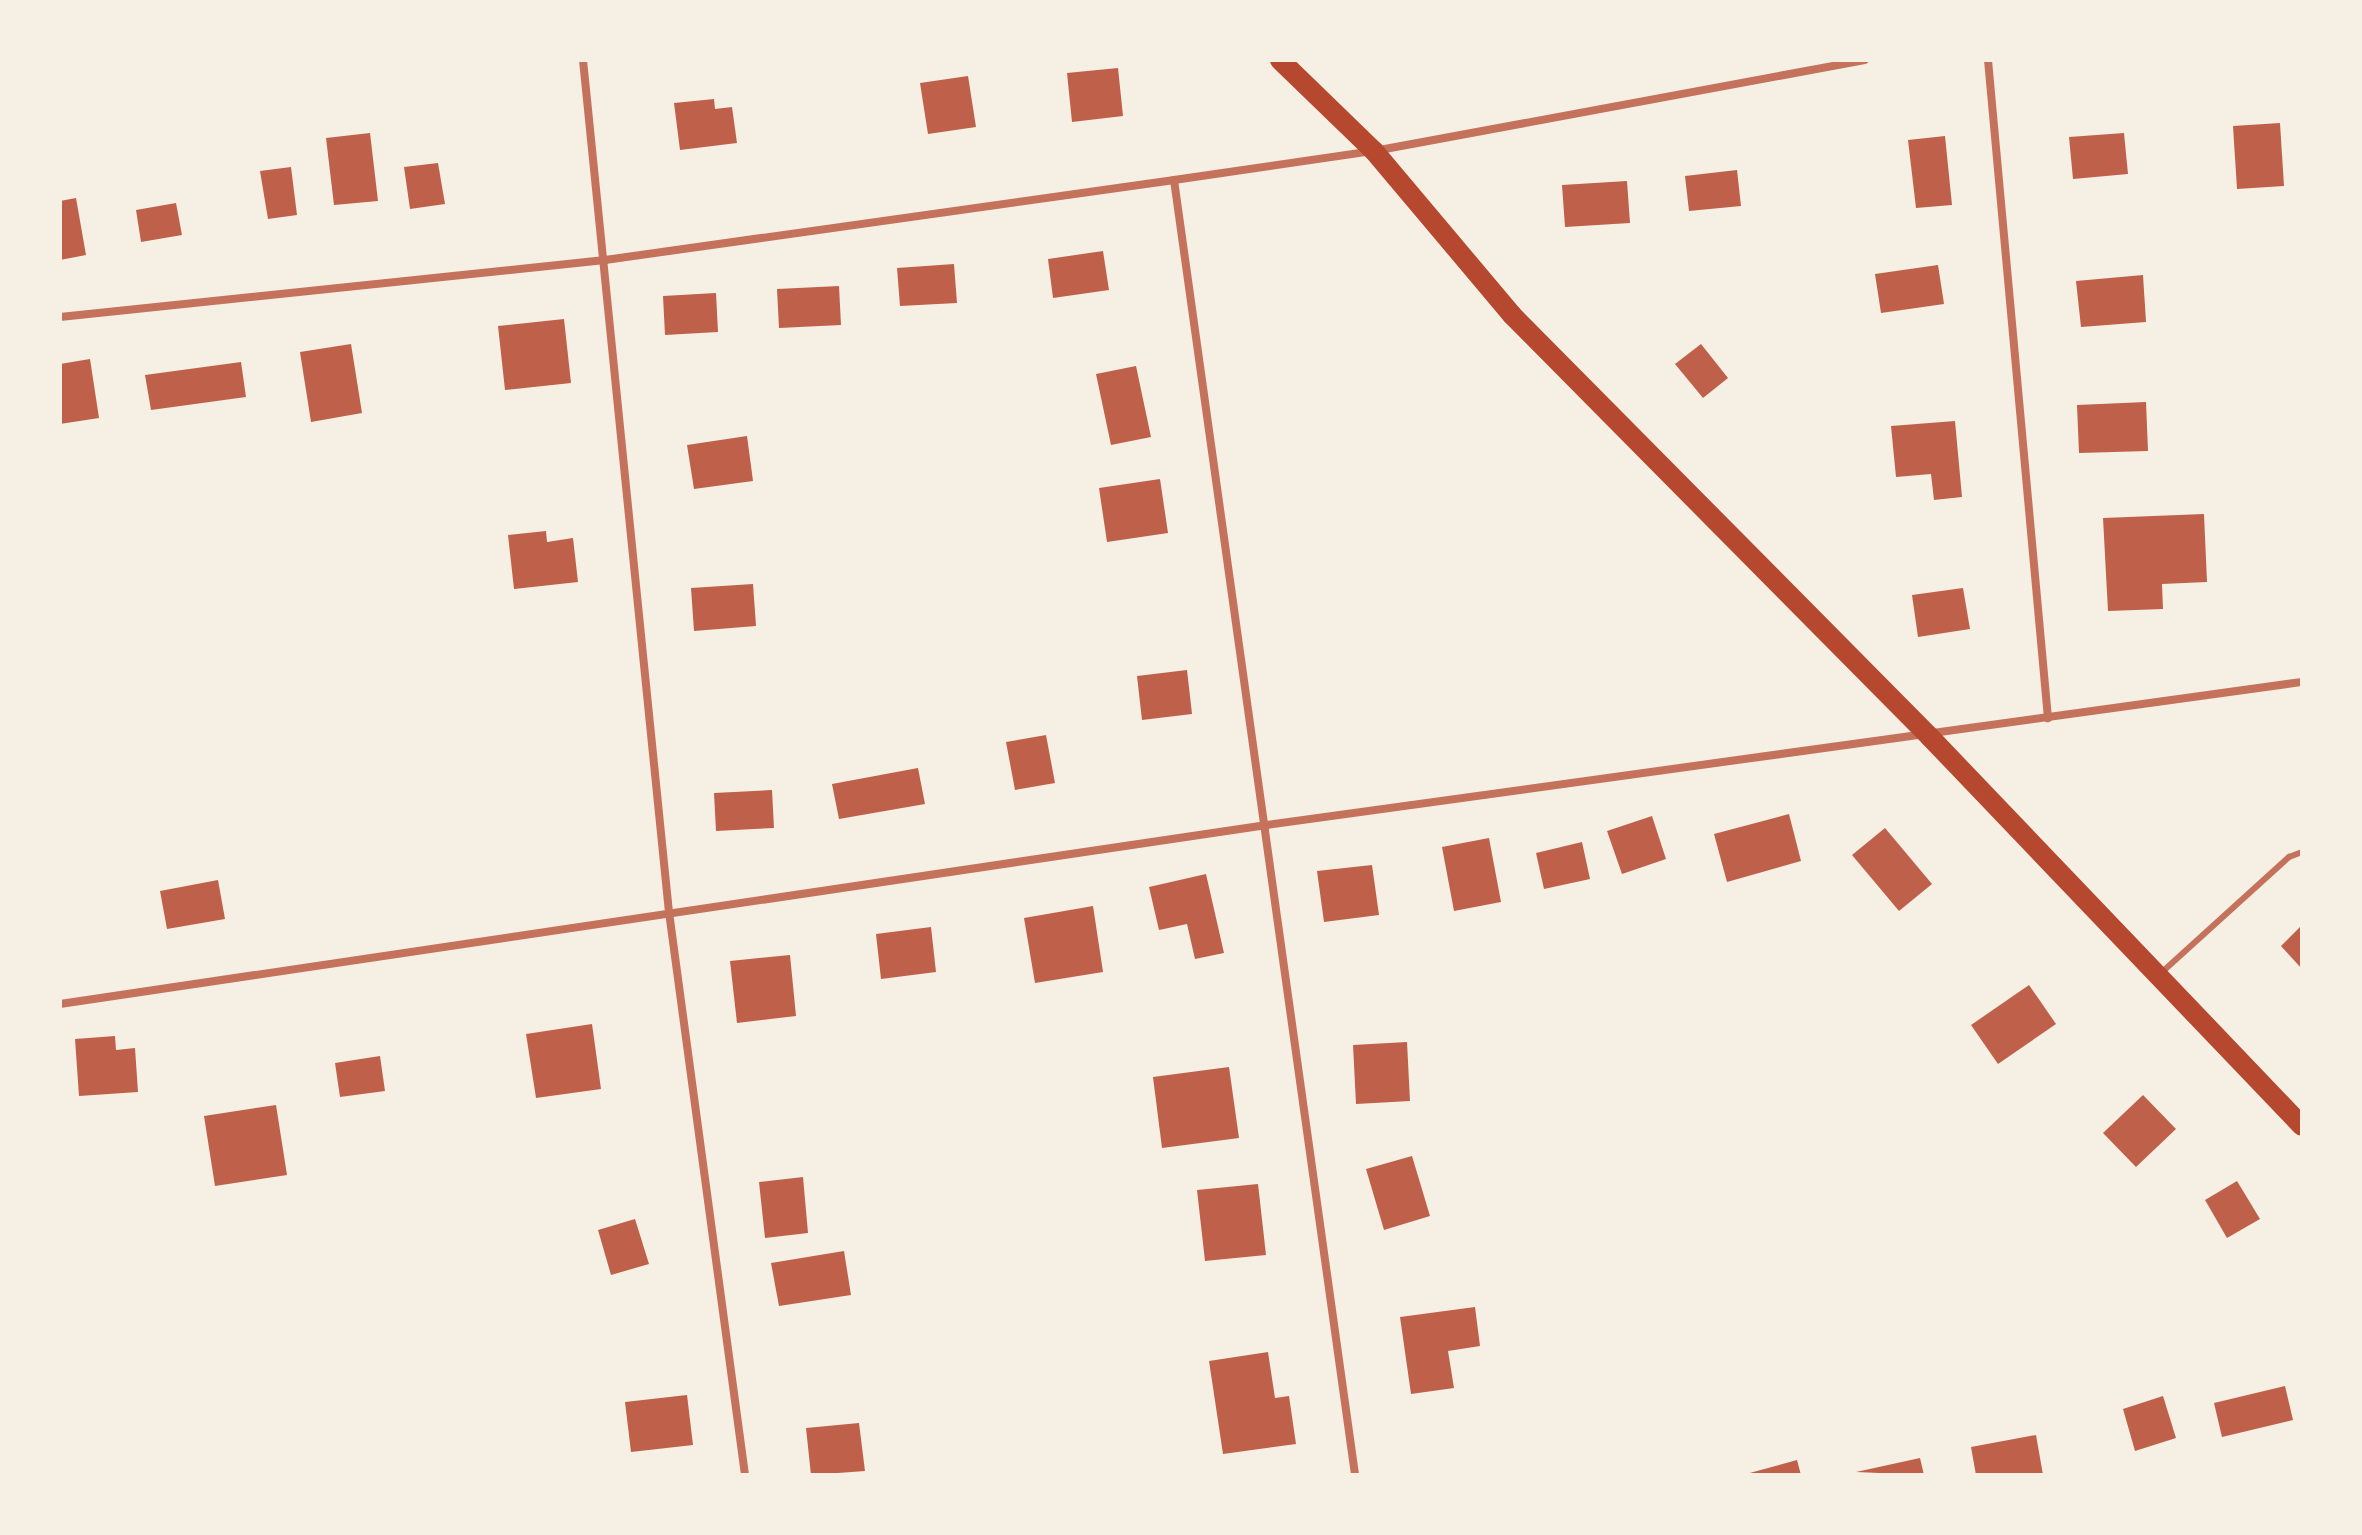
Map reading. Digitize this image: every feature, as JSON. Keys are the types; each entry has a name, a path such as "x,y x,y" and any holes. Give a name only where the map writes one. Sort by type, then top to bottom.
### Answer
{"main road":[{"path":"1280,60 1374,151 1512,315 1930,737 2302,1126"}],"street":[{"path":"583,60 669,912 745,1475"},
{"path":"60,317 605,260 1174,180 1374,151 1865,60"},
{"path":"1988,60 2048,718"},
{"path":"1174,180 1267,825 1355,1475"},
{"path":"60,1004 1267,825 1930,737 2302,682"}],"lane":[{"path":"2159,975 2289,857 2302,852"}],"building":[{"path":"1118,68 1123,116 1072,122 1067,73"},
{"path":"968,76 976,127 928,134 920,83"},
{"path":"714,99 715,109 732,107 737,143 680,150 674,103"},
{"path":"2280,123 2284,186 2237,189 2233,126"},
{"path":"370,133 378,201 334,205 326,138"},
{"path":"2124,133 2128,174 2073,179 2069,137"},
{"path":"1945,136 1952,205 1916,208 1908,140"},
{"path":"438,163 445,204 410,209 404,167"},
{"path":"291,167 297,215 268,219 260,171"},
{"path":"1737,170 1741,206 1689,211 1685,176"},
{"path":"1627,181 1630,223 1565,227 1562,185"},
{"path":"76,198 86,255 60,260 60,201"},
{"path":"176,203 182,235 141,242 136,210"},
{"path":"1103,251 1109,290 1053,298 1048,259"},
{"path":"954,264 957,303 900,306 897,268"},
{"path":"1938,265 1944,304 1881,313 1875,274"},
{"path":"2143,275 2146,322 2081,327 2076,281"},
{"path":"839,286 841,325 779,328 777,289"},
{"path":"716,293 718,332 665,335 663,296"},
{"path":"564,319 571,383 505,390 498,326"},
{"path":"351,344 362,413 311,422 300,352"},
{"path":"1701,344 1728,378 1703,398 1675,364"},
{"path":"90,359 99,418 60,424 60,364"},
{"path":"241,362 246,397 151,410 145,375"},
{"path":"1136,366 1151,437 1111,445 1096,374"},
{"path":"2146,402 2148,451 2079,453 2077,405"},
{"path":"1955,421 1962,497 1934,500 1931,474 1896,477 1891,426"},
{"path":"747,436 753,481 694,489 687,445"},
{"path":"1160,479 1168,533 1107,542 1099,488"},
{"path":"2204,514 2207,582 2162,584 2163,609 2108,611 2103,518"},
{"path":"546,531 547,542 573,538 578,582 514,589 508,535"},
{"path":"753,584 756,626 694,631 691,588"},
{"path":"1963,588 1970,629 1918,637 1912,595"},
{"path":"1187,670 1192,714 1142,720 1137,676"},
{"path":"1046,735 1055,783 1015,790 1006,742"},
{"path":"918,768 925,804 839,819 832,784"},
{"path":"772,790 774,828 716,831 714,793"},
{"path":"1789,814 1801,861 1727,882 1714,834"},
{"path":"1652,816 1666,859 1622,874 1607,831"},
{"path":"1885,828 1932,884 1899,911 1852,855"},
{"path":"1489,838 1501,902 1454,911 1442,847"},
{"path":"1582,842 1590,879 1544,889 1536,853"},
{"path":"1372,865 1379,915 1324,922 1317,871"},
{"path":"1206,874 1224,953 1195,959 1187,924 1159,930 1149,887"},
{"path":"218,880 225,919 167,929 160,891"},
{"path":"1093,906 1103,972 1035,983 1024,918"},
{"path":"2302,925 2302,969 2281,946"},
{"path":"931,927 936,972 881,979 876,934"},
{"path":"790,955 796,1016 737,1023 730,961"},
{"path":"2029,985 2056,1024 1998,1064 1971,1025"},
{"path":"592,1024 601,1089 536,1098 526,1034"},
{"path":"115,1036 116,1050 135,1048 138,1092 79,1096 75,1039"},
{"path":"1407,1042 1410,1101 1356,1104 1353,1045"},
{"path":"380,1056 385,1091 340,1097 335,1063"},
{"path":"1229,1067 1239,1138 1162,1148 1153,1077"},
{"path":"2143,1095 2176,1129 2136,1167 2103,1133"},
{"path":"276,1105 287,1175 215,1186 204,1116"},
{"path":"1412,1156 1430,1216 1384,1230 1366,1169"},
{"path":"803,1177 808,1233 765,1238 759,1182"},
{"path":"2237,1181 2260,1219 2227,1238 2205,1200"},
{"path":"1258,1184 1266,1255 1205,1261 1197,1190"},
{"path":"635,1219 649,1264 611,1275 598,1230"},
{"path":"844,1251 851,1295 779,1306 771,1263"},
{"path":"1475,1307 1480,1346 1448,1351 1454,1388 1411,1394 1400,1317"},
{"path":"1268,1352 1275,1398 1289,1396 1296,1444 1223,1454 1209,1361"},
{"path":"2285,1386 2293,1420 2222,1437 2214,1403"},
{"path":"687,1395 693,1445 631,1452 625,1402"},
{"path":"2163,1396 2176,1438 2135,1451 2123,1409"},
{"path":"859,1423 865,1471 811,1475 806,1428"},
{"path":"2036,1435 2043,1475 1976,1475 1971,1447"},
{"path":"1920,1458 1924,1475 1856,1472"},
{"path":"1797,1460 1801,1475 1746,1475 1746,1474"}]}
